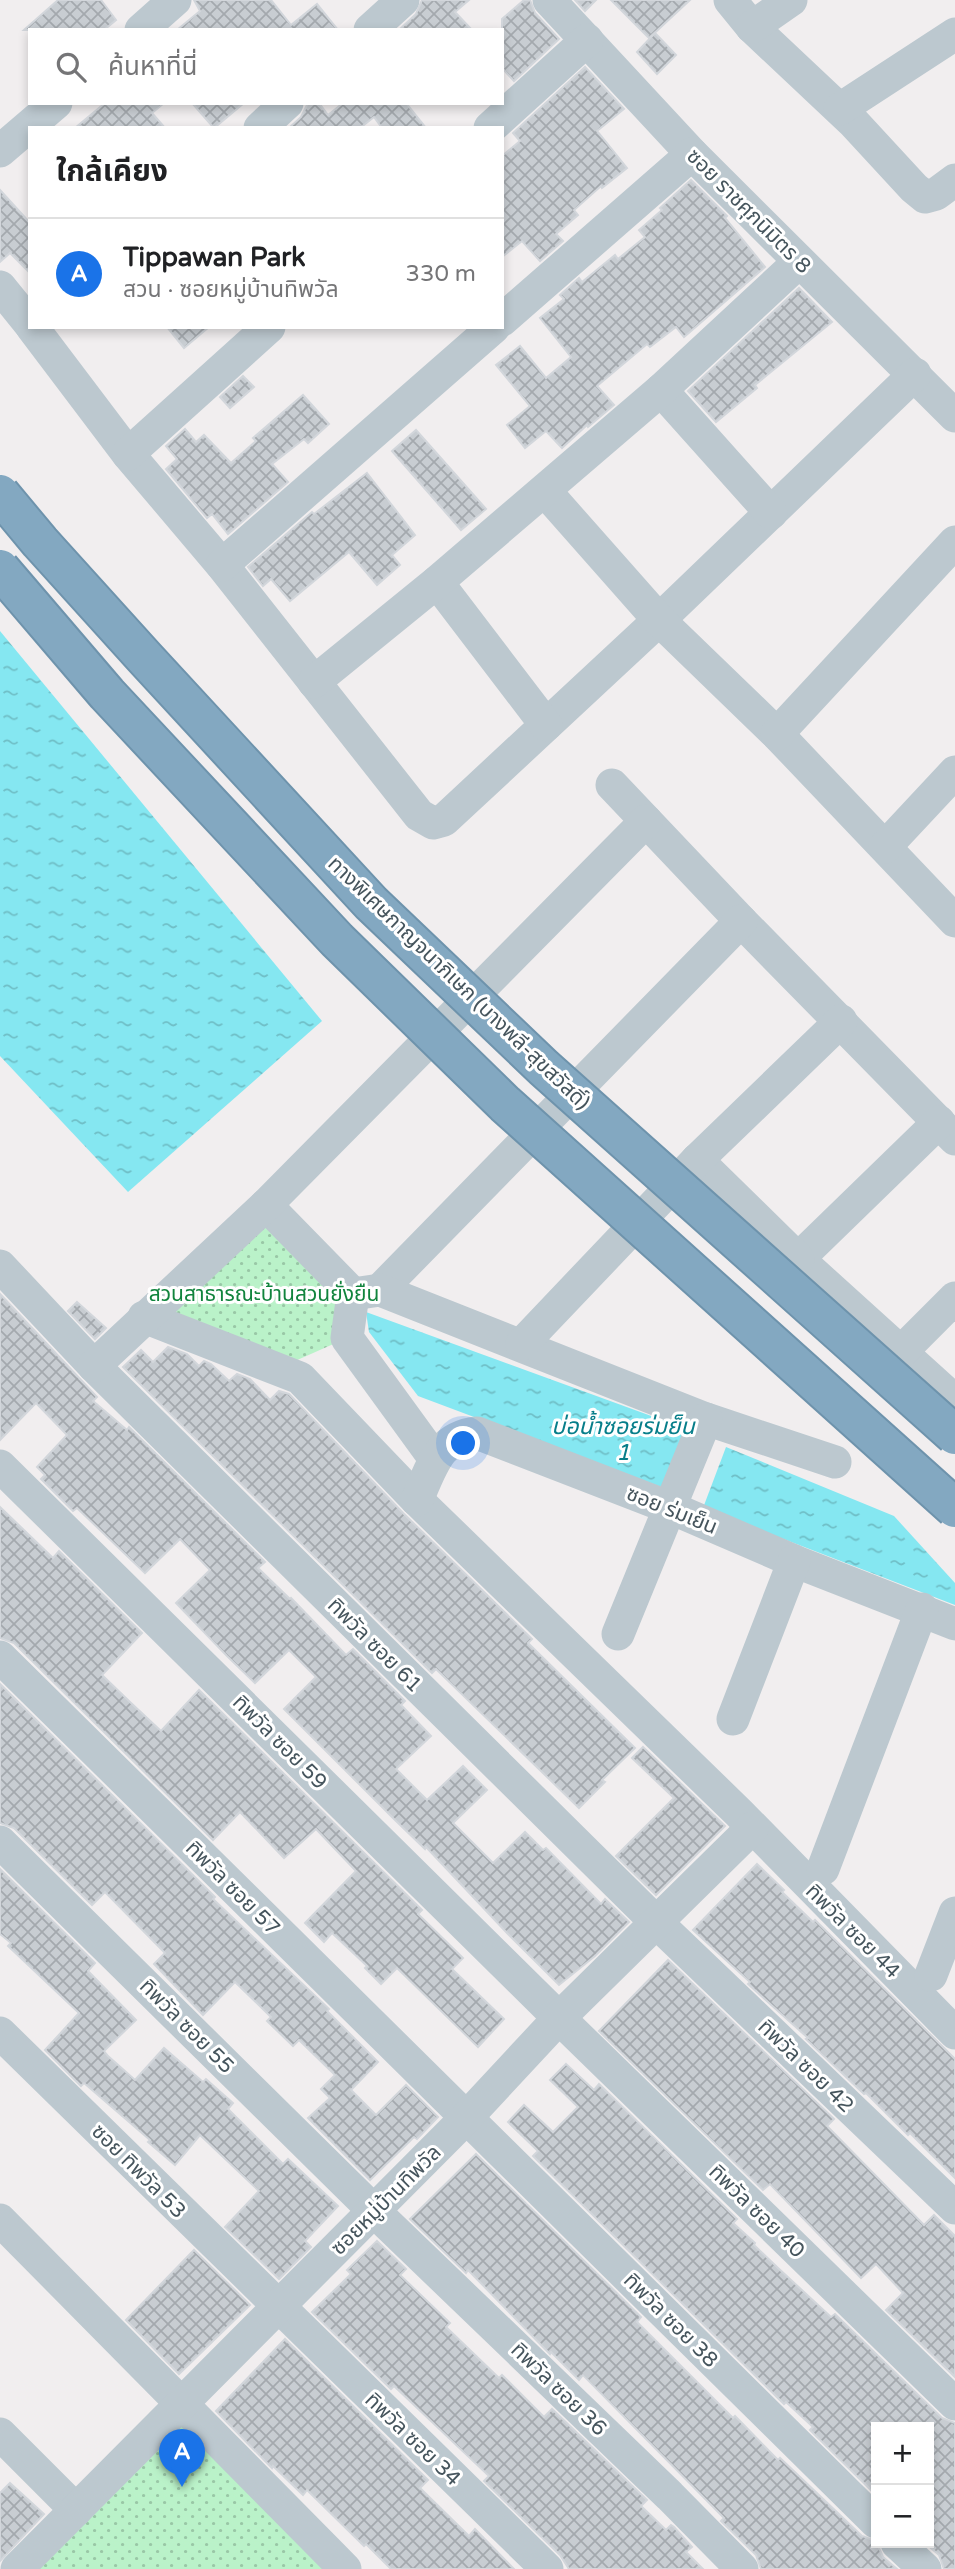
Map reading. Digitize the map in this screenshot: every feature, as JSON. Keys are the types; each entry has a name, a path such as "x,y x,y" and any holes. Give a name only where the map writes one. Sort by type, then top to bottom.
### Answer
{"highway":[{"name":"ทางพิเศษกาญจนาภิเษก (บางพลี-สุขสวัสดิ์)","path":"0,494 126,638 371,903 544,1068 955,1435"},
{"path":"0,569 107,694 337,940 505,1104 955,1508"}],"street":[{"path":"143,28 176,0"},
{"path":"372,28 403,0"},
{"name":"ซอย ราชศุภนิมิตร 8","path":"549,0 692,154 955,416"},
{"path":"730,0 752,27 840,109 925,197 936,194 955,180"},
{"path":"752,27 791,0"},
{"path":"840,109 955,34"},
{"path":"492,126 587,40"},
{"path":"29,126 54,105"},
{"path":"262,126 285,105"},
{"path":"0,151 28,127"},
{"path":"504,318 692,154"},
{"path":"314,682 545,491 661,390 799,262"},
{"path":"0,288 28,321"},
{"path":"34,329 128,454 222,565 419,815 433,823 444,820 659,620 915,374"},
{"path":"128,454 267,329"},
{"path":"222,565 492,329"},
{"path":"661,390 771,513"},
{"path":"545,491 659,620 777,734 955,920"},
{"path":"777,734 955,542"},
{"path":"437,582 546,725"},
{"path":"885,847 955,772"},
{"path":"612,785 741,921 947,1130 798,1259"},
{"path":"0,1266 94,1366 266,1205 646,821"},
{"path":"435,1459 347,1338 367,1292 741,921"},
{"path":"522,1344 697,1160 841,1021"},
{"path":"697,1160 798,1259 955,1401"},
{"path":"266,1205 367,1292 522,1344 706,1419 835,1462"},
{"path":"901,1352 955,1298"},
{"name":"ทิพวัล ซอย 44","path":"144,1317 300,1378 417,1500 752,1828 955,2033"},
{"name":"ทิพวัล ซอย 61","path":"94,1366 657,1923"},
{"path":"618,1634 706,1419"},
{"name":"ซอย ร่มเย็น","path":"417,1500 435,1459 451,1441 463,1435 477,1433 671,1508 794,1561 955,1624"},
{"name":"ทิพวัล ซอย 59","path":"0,1466 559,2018"},
{"path":"733,1719 794,1561"},
{"path":"823,1869 922,1609"},
{"name":"ทิพวัล ซอย 57","path":"0,1657 467,2118"},
{"name":"ซอยหมู่บ้านทิพวัล","path":"17,2569 467,2118 559,2018 752,1828"},
{"name":"ทิพวัล ซอย 55","path":"0,1842 374,2211"},
{"path":"931,1975 955,1913"},
{"name":"ทิพวัล ซอย 42","path":"657,1923 955,2208"},
{"name":"ทิพวัล ซอย 40","path":"559,2018 955,2404"},
{"name":"ซอย ทิพวัล 53","path":"0,2033 279,2308"},
{"name":"ทิพวัล ซอย 38","path":"467,2118 871,2517"},
{"name":"ทิพวัล ซอย 36","path":"374,2211 670,2496 742,2569"},
{"path":"0,2220 345,2569"},
{"name":"ทิพวัล ซอย 34","path":"279,2308 547,2569"},
{"path":"0,2434 76,2510"},
{"path":"902,2548 925,2569"}],"green space":[{"name":"สวนสาธารณะบ้านสวนยั่งยืน","path":"266,1205 353,1294 347,1338 277,1369 144,1317"},
{"path":"182,2405 345,2569 17,2569"}],"water":[{"path":"0,631 322,1021 128,1192 0,1056"},
{"name":"บ่อน้ำซอยร่มย็น 1","path":"366,1312 687,1429 664,1488 418,1396 369,1332"},
{"path":"726,1447 894,1516 955,1583 955,1605 703,1508"}],"building":[{"path":"58,0 101,0 116,20 106,28 24,30"},
{"path":"194,0 271,0 291,25 317,4 336,28 179,28 200,11"},
{"path":"422,0 469,0 455,12 470,28 401,28 416,14"},
{"path":"524,0 530,0 535,13 559,39 514,81 504,70 502,19"},
{"path":"575,0 596,0 585,11"},
{"path":"611,0 690,0 649,38"},
{"path":"655,33 676,55 657,74 637,52"},
{"path":"585,67 624,109 597,131 627,168 574,210 578,215 556,234 563,241 540,261 522,241 504,255 504,154 520,141 513,133"},
{"path":"103,105 162,105 152,113 163,126 77,126"},
{"path":"194,105 242,105 216,126 212,126"},
{"path":"307,105 320,105 328,115 340,105 408,105 424,126 381,126 374,117 363,126 291,126 301,117"},
{"path":"691,180 727,216 725,218 765,267 684,337 676,327 650,347 647,344 597,386 614,405 562,448 546,431 525,448 507,425 530,406 496,365 520,346 546,378 571,357 540,318 564,299 560,295 579,278 582,282 615,255 618,259 645,237 639,230"},
{"path":"0,190 28,221 28,271 10,253 0,262"},
{"path":"799,288 832,322 755,385 757,388 716,422 688,391"},
{"path":"169,329 207,329 184,348"},
{"path":"243,376 254,387 230,408 220,397"},
{"path":"303,395 329,424 308,443 304,439 272,464 288,482 228,534 212,514 207,518 166,469 177,459 166,446 185,429 196,442 204,435 231,463 256,441 253,438"},
{"path":"416,430 486,509 461,530 392,451"},
{"path":"367,473 415,535 392,555 400,565 377,585 349,552 290,601 271,579 263,586 248,567 312,512 314,514"},
{"path":"0,1294 97,1397 93,1401 127,1430 129,1427 265,1562 258,1568 346,1655 353,1649 405,1701 401,1705 431,1736 396,1769 427,1800 463,1766 487,1790 453,1823 493,1863 525,1832 543,1850 546,1848 601,1904 605,1899 629,1922 595,1956 559,1985 426,1847 425,1849 396,1821 284,1709 316,1677 289,1650 255,1683 227,1656 176,1603 210,1570 180,1539 145,1573 77,1508 73,1511 41,1479 45,1475 37,1467 67,1435 36,1403 0,1440"},
{"path":"77,1302 106,1328 95,1339 68,1311"},
{"path":"168,1347 187,1354 199,1366 204,1361 211,1364 229,1381 237,1374 250,1379 270,1400 279,1391 289,1394 403,1513 532,1639 528,1643 635,1748 602,1780 605,1782 579,1808 436,1669 432,1673 123,1367 141,1350 153,1362"},
{"path":"0,1507 53,1558 59,1551 142,1633 102,1675 130,1702 161,1731 199,1690 422,1910 418,1914 463,1958 452,1969 504,2019 478,2047 397,1968 381,1984 365,1968 367,1966 332,1933 324,1942 305,1923 356,1871 316,1829 284,1858 240,1812 213,1840 14,1643 0,1638"},
{"path":"0,1684 215,1897 213,1899 329,2009 327,2011 378,2062 351,2090 376,2115 406,2085 438,2117 370,2180 308,2118 330,2098 321,2089 335,2075 299,2040 293,2046 267,2021 271,2017 235,1982 203,2015 154,1964 165,1953 105,1892 92,1905 14,1828 0,1823"},
{"path":"643,1747 725,1826 656,1895 616,1856 674,1798 632,1758"},
{"path":"757,1864 784,1890 782,1892 813,1922 815,1920 955,2059 955,2178 693,1930"},
{"path":"0,1869 95,1963 88,1971 136,2020 104,2051 108,2056 135,2080 164,2048 203,2082 206,2079 233,2103 228,2109 283,2164 288,2159 338,2206 305,2241 311,2247 279,2279 225,2227 259,2191 200,2135 175,2165 84,2083 81,2086 45,2050 79,2013 8,1946 11,1943 0,1934"},
{"path":"668,1960 834,2119 827,2126 924,2225 934,2215 955,2236 955,2377 886,2310 903,2293 876,2264 861,2278 770,2184 763,2190 599,2031"},
{"path":"566,2064 594,2090 599,2084 737,2219 733,2223 777,2267 831,2317 835,2314 942,2418 955,2423 955,2569 944,2569 939,2555 931,2548 934,2548 934,2422 871,2422 871,2490 810,2430 813,2427 786,2402 784,2404 533,2156 538,2151 508,2122 524,2105 553,2132 578,2107 550,2080"},
{"path":"476,2154 641,2317 637,2322 733,2418 735,2416 778,2460 780,2458 862,2536 871,2539 871,2548 879,2548 883,2557 897,2569 761,2569 756,2555 721,2521 724,2518 583,2375 579,2380 551,2352 550,2354 468,2270 466,2273 410,2219"},
{"path":"377,2241 406,2269 400,2275 450,2323 446,2327 499,2378 502,2375 544,2417 552,2409 647,2500 641,2506 666,2530 671,2525 674,2527 692,2547 686,2552 703,2569 569,2569 560,2555 484,2481 489,2476 394,2386 391,2389 312,2312 351,2274 347,2270"},
{"path":"194,2250 250,2305 179,2374 126,2320"},
{"path":"285,2339 428,2480 420,2488 469,2536 475,2529 514,2569 391,2569 307,2490 303,2495 273,2466 272,2468 216,2411"},
{"path":"10,2483 44,2514 0,2561 0,2493"}],"place":[{"name":"Tippawan Park","path":"182,2487"}]}
